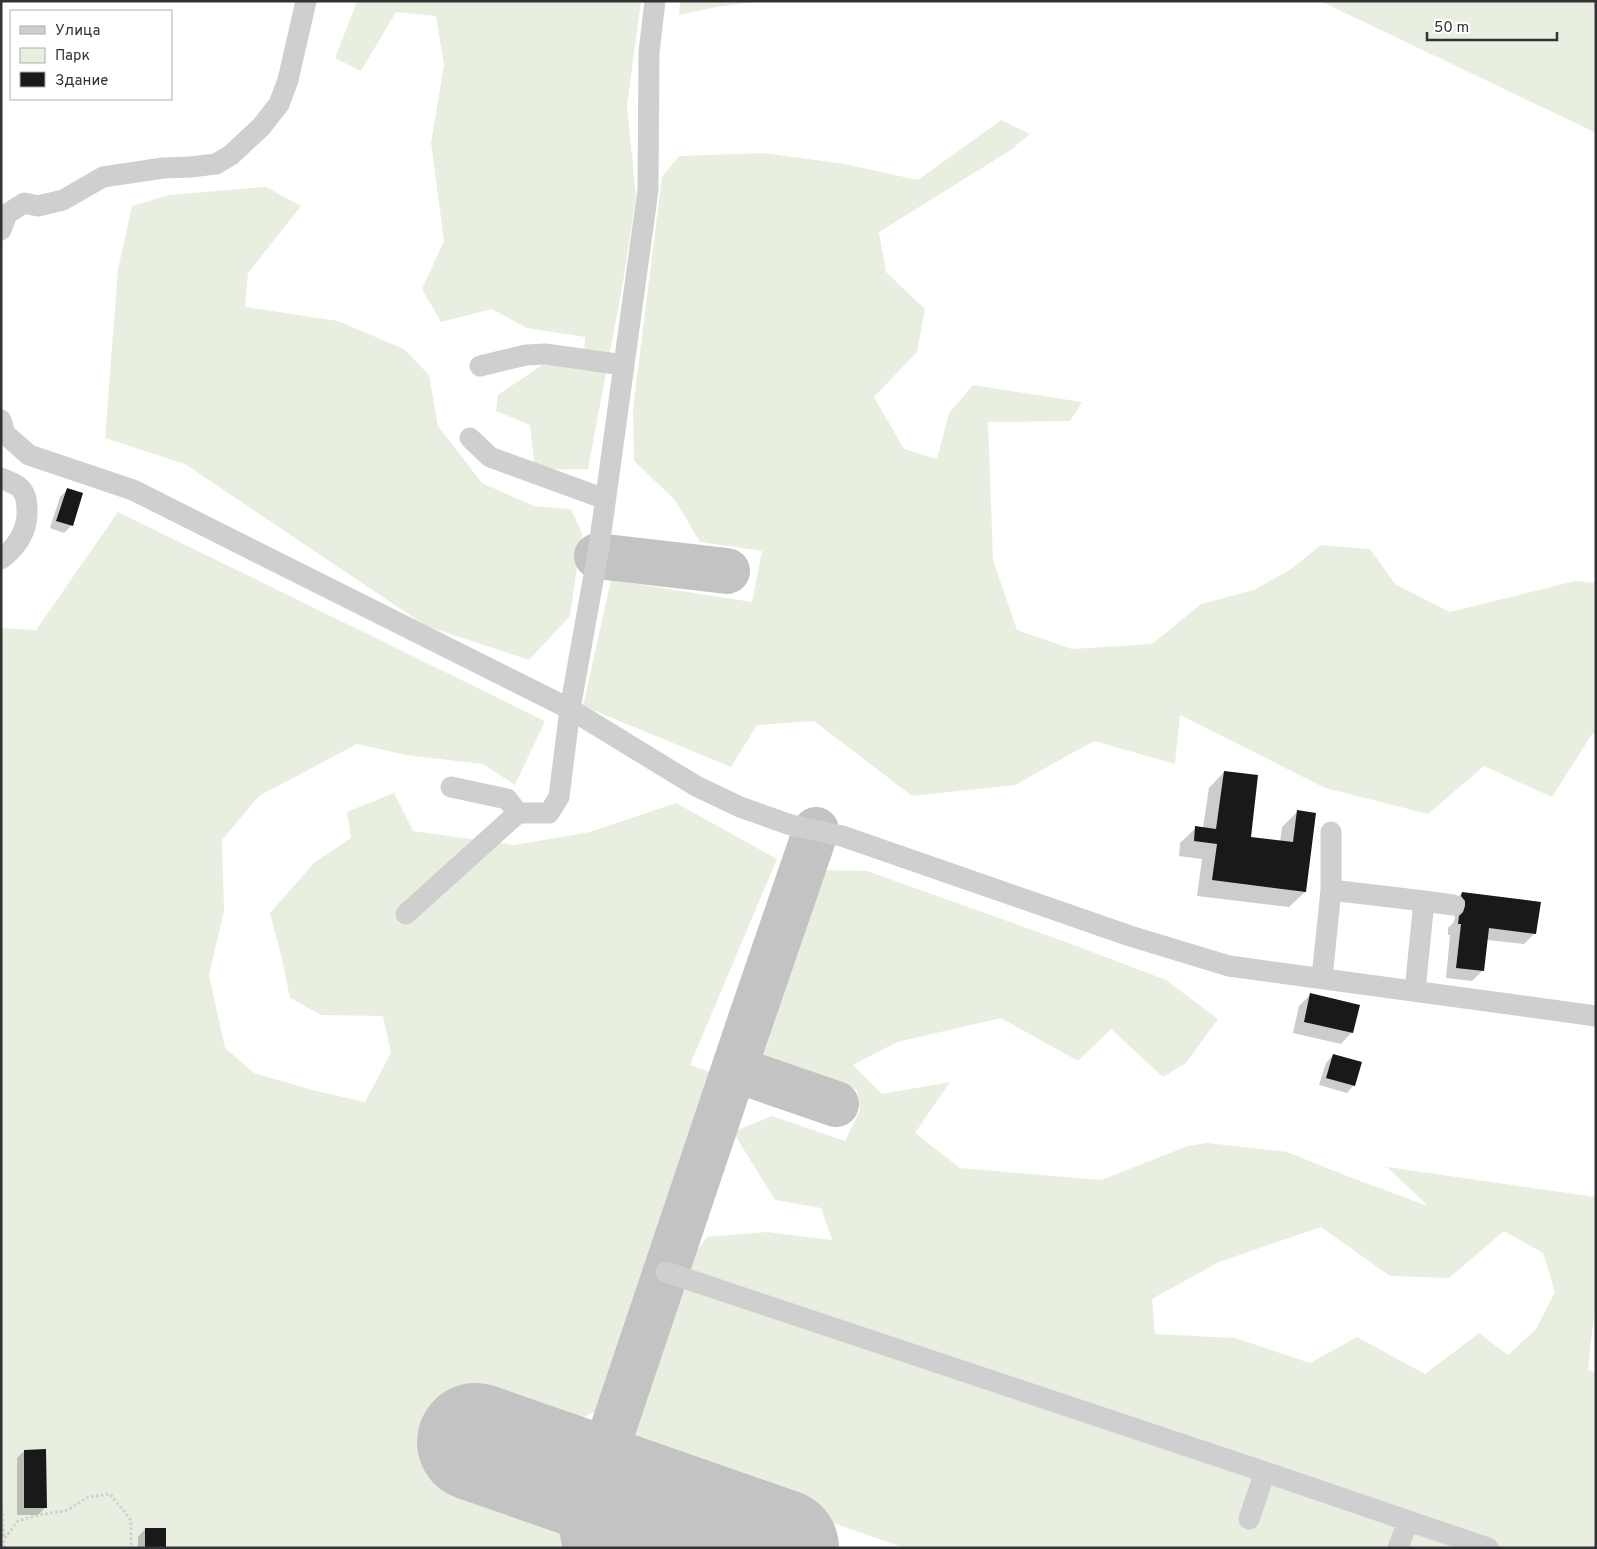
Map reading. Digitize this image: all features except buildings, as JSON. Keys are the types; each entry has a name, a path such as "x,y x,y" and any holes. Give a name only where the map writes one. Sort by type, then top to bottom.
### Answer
{"street":[{"path":"1,198 38,206 63,200 103,177 144,170 216,164 231,155 262,127 279,104 288,80 306,1"},
{"path":"406,914 518,813 549,813 559,797 570,709 599,547 648,190 649,52 656,1"},
{"path":"1,230 7,214 24,203"},
{"path":"480,366 526,355 545,354 624,365"},
{"path":"1,420 5,434 29,455 133,490 570,709 696,786 740,807 791,824 842,836 1130,936 1229,966 1596,1016"},
{"path":"470,438 490,457 605,499"},
{"path":"1,477 38,459"},
{"path":"1,477 20,487 27,500 28,519 24,534 9,553 1,559"},
{"path":"450,787 507,799 518,813"},
{"path":"1322,978 1331,890 1330,832"},
{"path":"1331,890 1453,905"},
{"path":"1415,991 1424,901"},
{"path":"666,1272 1488,1548"},
{"path":"1249,1519 1265,1472"},
{"path":"1398,1548 1408,1521"}],"path":[{"path":"4,1539 18,1521 68,1510 88,1497 110,1494 131,1520 131,1548"},
{"path":"1,1499 4,1548"}],"green space":[{"path":"359,1 641,1 627,106 636,196 623,283 588,469 535,470 530,425 496,411 498,395 542,365 583,369 585,337 527,328 492,309 441,322 422,289 444,241 431,143 444,65 436,16 396,12 361,71 335,58 356,4"},
{"path":"680,1 760,1 679,15"},
{"path":"1320,1 1596,1 1596,133"},
{"path":"1001,120 1030,134 1011,150 879,232 886,272 925,309 917,352 874,397 904,449 937,459 949,413 973,385 1082,402 1070,421 988,422 993,560 1017,630 1072,649 1152,644 1201,604 1254,590 1291,569 1321,545 1370,549 1395,584 1450,612 1575,581 1596,583 1596,733 1592,734 1552,797 1484,766 1428,814 1325,788 1180,715 1175,764 1094,741 1015,785 912,796 814,721 757,725 731,767 583,706 611,580 752,602 762,551 700,542 675,500 634,461 633,409 662,177 679,156 763,153 845,164 918,180"},
{"path":"266,187 301,206 248,273 245,307 338,321 404,349 429,375 438,426 482,483 534,506 571,509 582,533 570,616 529,660 426,626 185,464 105,438 118,269 132,206 169,195"},
{"path":"118,512 545,721 515,785 483,764 406,755 357,744 259,796 222,840 224,911 209,975 225,1048 254,1073 312,1090 365,1102 391,1053 383,1016 321,1015 290,998 270,913 315,862 351,838 347,812 394,793 413,831 514,845 590,832 676,803 777,859 690,1065 713,1073 599,1409 566,1428 482,1402 456,1478 568,1518 574,1548 1,1548 1,628 36,630"},
{"path":"822,870 867,871 1166,980 1218,1019 1186,1063 1163,1077 1111,1029 1078,1061 1001,1018 897,1042 853,1065 882,1094 950,1082 915,1133 960,1168 1101,1180 1188,1146 1207,1143 1287,1152 1428,1206 1387,1167 1596,1197 1596,1296 1588,1370 1596,1372 1596,1548 905,1548 654,1461 632,1429 673,1321 666,1291 707,1237 767,1232 832,1240 821,1208 775,1200 733,1132 772,1116 845,1141 860,1110 857,1090 828,1079 790,1079 761,1063 770,1037 762,1024 794,909","holes":["1321,1227 1390,1276 1449,1278 1504,1231 1543,1253 1555,1292 1536,1329 1508,1355 1479,1333 1425,1374 1357,1337 1310,1363 1235,1338 1155,1334 1152,1299 1219,1262"]},
{"path":"612,1534 652,1548 605,1548"}],"taxiway":[{"path":"597,556 727,571"},
{"path":"586,1548 581,1524 816,830"},
{"path":"734,1069 836,1104"}],"runway":[{"path":"476,1442 780,1548"}]}
